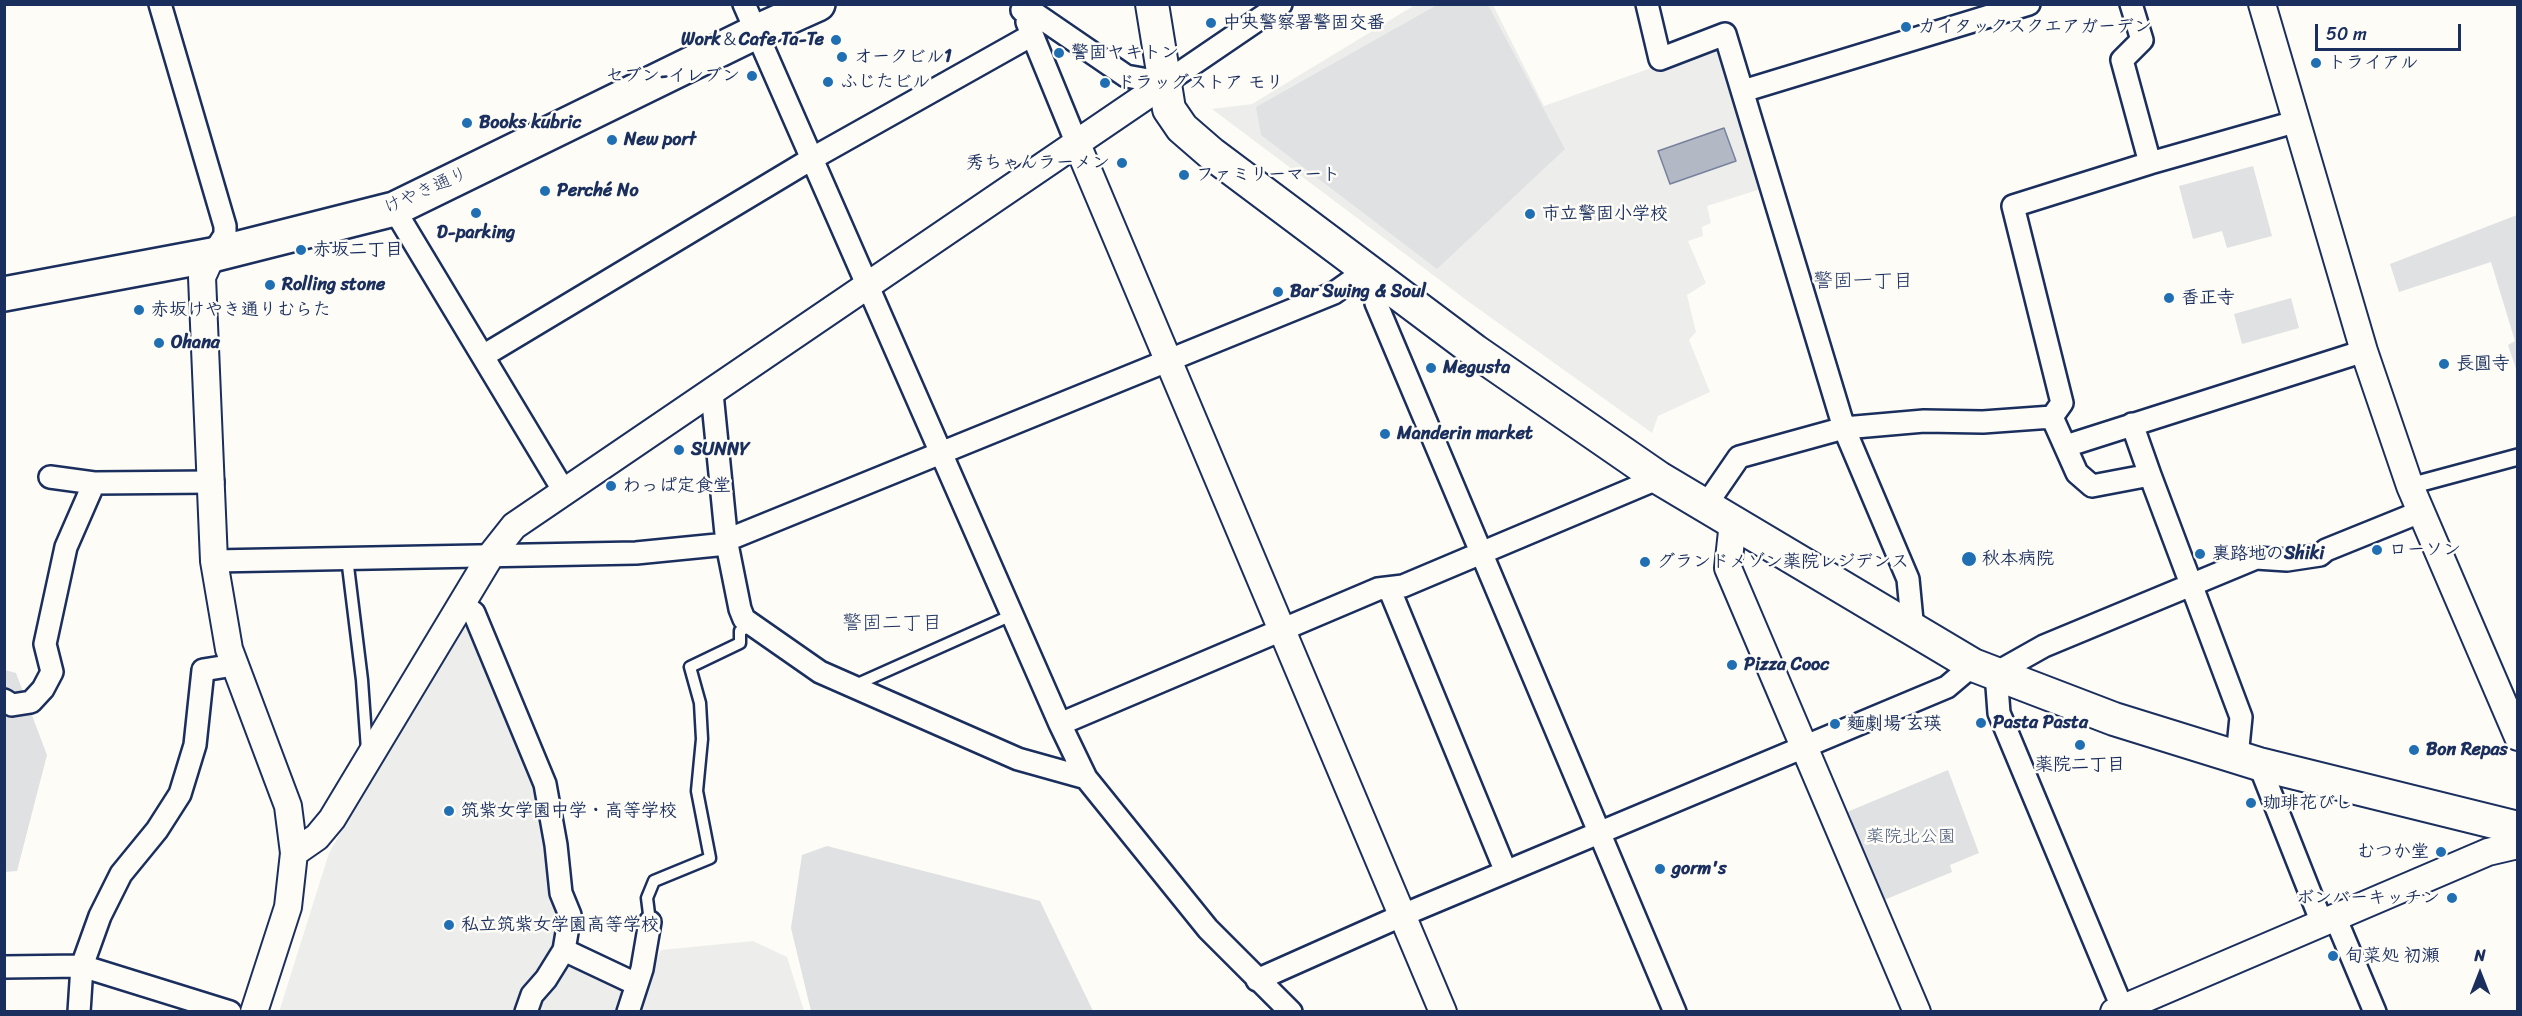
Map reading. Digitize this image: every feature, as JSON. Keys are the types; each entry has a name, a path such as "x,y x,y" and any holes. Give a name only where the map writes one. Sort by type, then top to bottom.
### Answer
{"highway":[{"name":"けやき通り","path":"4,294 212,255 394,209 751,18 818,4"}],"main road":[{"path":"1152,4 1169,109 1182,128 1212,154 1374,273 1475,351 1659,478 1913,631 1984,669 2114,718 2248,760 2517,828"}],"street":[{"path":"160,4 225,226 225,235 202,277 213,482 214,561 234,665 288,806 294,853 288,907 254,1011"},
{"path":"294,853 317,837 332,819 491,555 514,526 712,393 867,283 1077,144 1281,4"},
{"path":"1647,4 1660,59 1725,34 1844,428 1908,579 1913,631"},
{"path":"1743,91 2029,4"},
{"path":"2131,4 2142,40 2122,60 2150,162"},
{"path":"2262,4 2364,351 2409,486 2517,737"},
{"path":"1021,7 1034,13 1126,76 1165,82"},
{"path":"1021,7 1443,1011"},
{"path":"751,18 1060,724 1086,778 1208,929 1257,980 1291,1011"},
{"path":"483,357 813,158 1032,34"},
{"path":"1706,505 1739,457 1844,428 1924,421 1983,422 2052,417 2062,404 2013,206 2150,162 2298,121"},
{"path":"394,209 565,492"},
{"path":"214,561 636,553 727,542 1334,293 1374,273 1376,303 1480,554 1675,1011"},
{"path":"2066,446 2364,351"},
{"path":"712,393 727,542 740,609 752,625 820,672 1018,759 1086,778"},
{"path":"2052,417 2077,473 2092,486 2150,475"},
{"path":"2132,424 2241,717 2248,760 2375,1011"},
{"path":"2409,486 2517,457"},
{"path":"50,477 94,483 213,482"},
{"path":"1060,724 1378,589 1403,586 1659,478"},
{"path":"4,700 12,705 32,702 43,689 52,672 45,644 66,547 94,483"},
{"path":"1257,980 1403,915 2190,583 2256,558 2287,560 2319,555 2326,549 2420,512"},
{"path":"1733,522 1728,568 1917,1011"},
{"path":"1389,588 1506,872"},
{"path":"462,604 474,613 544,784 556,845 561,893 570,915 564,950 546,979 532,995 526,1011"},
{"path":"79,1011 82,966 100,916 121,874 157,830 180,794 195,745 203,670 234,665"},
{"path":"1984,669 1999,713 2120,1010 2488,852 2517,845"},
{"path":"628,1011 650,922"},
{"path":"564,950 636,984"},
{"path":"4,967 82,966 230,1011"}],"lane":[{"path":"347,558 362,680 368,756"},
{"path":"853,687 1012,615"},
{"path":"650,922 647,898 654,881 710,858 698,791 702,739 700,703 690,667 740,643 740,631 752,625"}],"shaded area":[{"name":"市立警固小学校","path":"1415,5 1493,5 1544,106 1716,45 1761,189 1707,206 1711,223 1702,227 1703,236 1688,241 1706,283 1687,295 1696,332 1689,340 1710,392 1658,416 1652,433 1469,302 1212,109 1252,104"},
{"path":"1724,128 1736,161 1670,184 1658,151"},
{"name":"筑紫女学園中学・高等学校","path":"462,621 471,621 539,789 562,915 553,953 642,992 661,950 753,941 787,957 804,1011 279,1012 329,853"}],"green space":[{"path":"1437,5 1488,5 1565,149 1437,269 1261,135 1256,107"},
{"path":"2253,166 2272,236 2227,248 2222,231 2193,239 2179,186"},
{"path":"2517,215 2517,372 2508,345 2515,341 2491,262 2399,292 2390,264"},
{"path":"2291,298 2299,328 2242,344 2234,314"},
{"path":"5,670 16,673 47,755 17,871 5,872"},
{"name":"薬院北公園","path":"1948,770 1979,853 1950,865 1952,872 1884,900 1847,812"},
{"path":"827,846 1040,901 1093,1011 811,1011 791,928 802,855"}],"place":[{"name":"中央警察署警固交番","path":"1211,23"},
{"name":"カイタックスクエアガーデン","path":"1906,27"},
{"name":"Work＆Cafe Ta-Te","path":"836,40"},
{"name":"警固ヤキトン","path":"1059,53"},
{"name":"オークビル1","path":"842,57"},
{"name":"トライアル","path":"2316,63"},
{"name":"セブン-イレブン","path":"752,76"},
{"name":"ふじたビル","path":"828,82"},
{"name":"ドラッグストア モリ","path":"1105,83"},
{"name":"Books kubric","path":"467,123"},
{"name":"New port","path":"612,140"},
{"name":"秀ちゃんラーメン","path":"1122,163"},
{"name":"ファミリーマート","path":"1184,175"},
{"name":"Perché No","path":"545,191"},
{"name":"D-parking","path":"476,213"},
{"name":"市立警固小学校","path":"1530,214"},
{"name":"赤坂二丁目","path":"301,250"},
{"name":"Rolling stone","path":"270,285"},
{"name":"Bar Swing & Soul","path":"1278,292"},
{"name":"香正寺","path":"2169,298"},
{"name":"赤坂けやき通りむらた","path":"139,310"},
{"name":"Ohana","path":"159,343"},
{"name":"長圓寺","path":"2444,364"},
{"name":"Megusta","path":"1431,368"},
{"name":"Manderin market","path":"1385,434"},
{"name":"SUNNY","path":"679,450"},
{"name":"わっぱ定食堂","path":"611,486"},
{"name":"ローソン","path":"2377,550"},
{"name":"裏路地のShiki","path":"2200,554"},
{"name":"秋本病院","path":"1969,559"},
{"name":"グランドメゾン薬院レジデンス","path":"1645,562"},
{"name":"Pizza Cooc","path":"1732,665"},
{"name":"Pasta Pasta","path":"1981,723"},
{"name":"麵劇場 玄瑛","path":"1835,724"},
{"name":"薬院二丁目","path":"2080,745"},
{"name":"Bon Repas","path":"2414,750"},
{"name":"珈琲花びし","path":"2251,803"},
{"name":"筑紫女学園中学・高等学校","path":"449,811"},
{"name":"むつか堂","path":"2441,852"},
{"name":"gorm's","path":"1660,869"},
{"name":"ボンバーキッチン","path":"2452,898"},
{"name":"私立筑紫女学園高等学校","path":"449,925"},
{"name":"旬菜処 初瀬","path":"2333,956"}],"district":[{"name":"警固一丁目","path":"1863,282"},
{"name":"警固二丁目","path":"892,624"}]}
